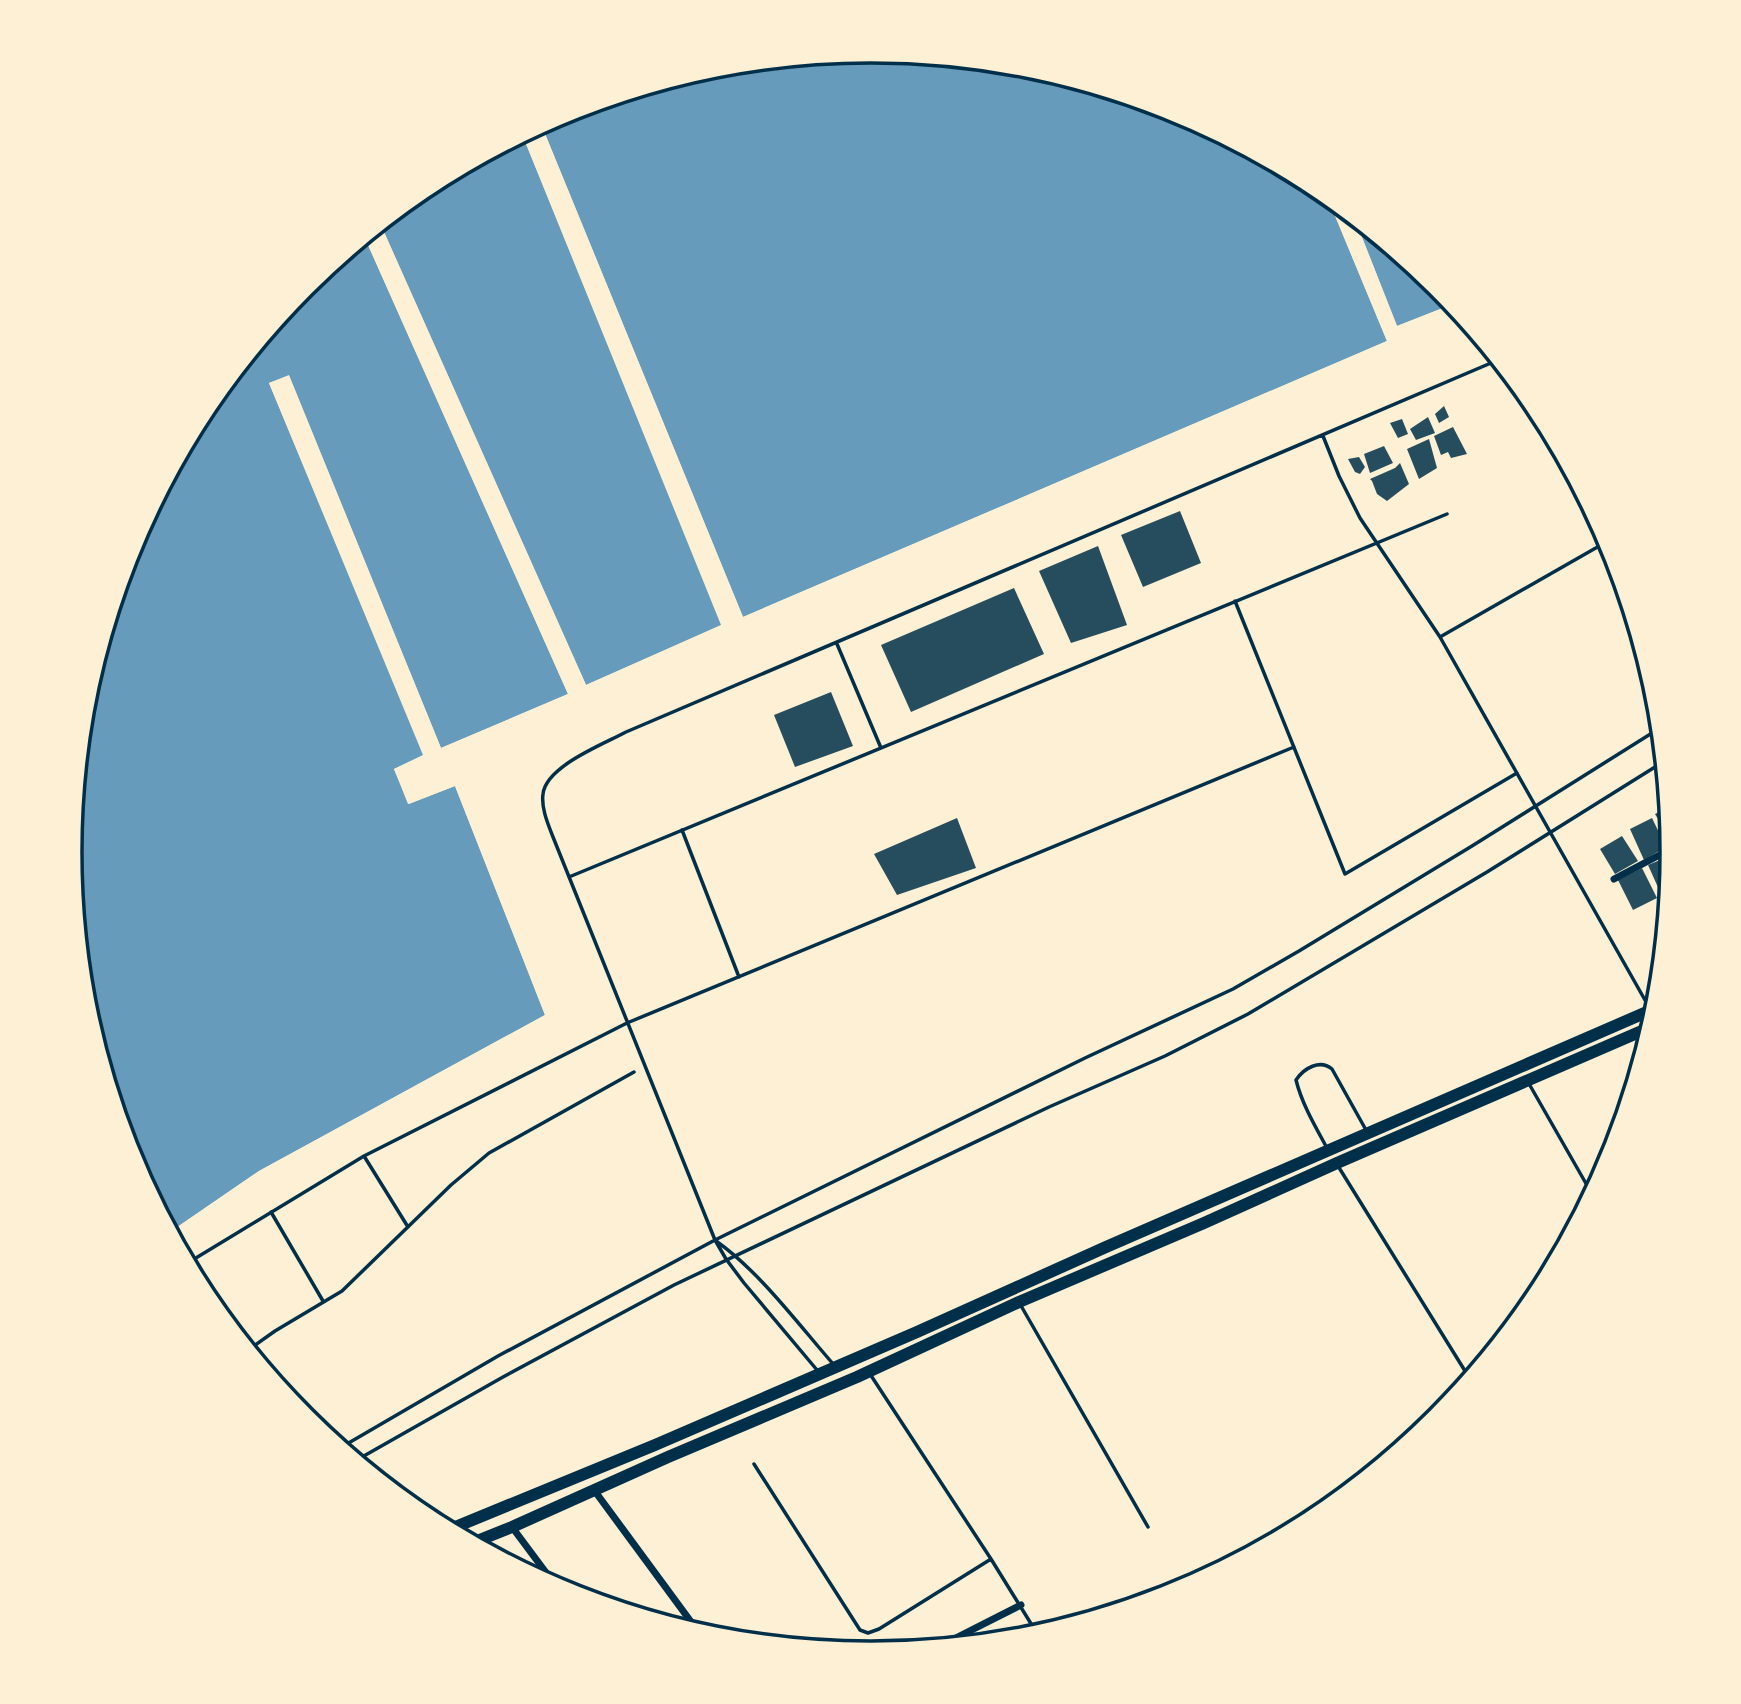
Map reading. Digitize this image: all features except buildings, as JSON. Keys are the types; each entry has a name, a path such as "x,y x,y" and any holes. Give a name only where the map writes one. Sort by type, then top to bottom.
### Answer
{"main road":[{"path":"460,1525 655,1445 1642,1016"},
{"path":"482,1539 847,1382 1019,1302 1638,1033"}],"street":[{"path":"1614,879 1660,855"},
{"path":"594,1490 689,1619"},
{"path":"512,1527 544,1570"},
{"path":"961,1635 1021,1605"}],"lane":[{"path":"831,1388 726,1259 715,1240 553,837 543,805 547,782 555,773 586,752 626,732 1490,364"},
{"path":"1323,436 1350,501 1440,636 1646,997"},
{"path":"569,877 1447,513"},
{"path":"1440,636 1598,547"},
{"path":"1235,601 1345,874 1517,774"},
{"path":"836,643 880,748"},
{"path":"348,1443 498,1356 715,1240 1085,1058 1233,989 1650,734"},
{"path":"195,1259 364,1156 627,1023 1294,747"},
{"path":"364,1456 503,1377 726,1259 1049,1107 1165,1056 1248,1014 1533,844 1655,767"},
{"path":"682,830 739,977"},
{"path":"1330,1151 1298,1089 1296,1080 1300,1073 1308,1068 1322,1064 1332,1069 1368,1134"},
{"path":"255,1345 342,1291 451,1185 489,1153 634,1072"},
{"path":"1527,1081 1586,1183"},
{"path":"364,1156 408,1227"},
{"path":"1337,1163 1465,1371"},
{"path":"271,1212 323,1302"},
{"path":"715,1240 754,1274 847,1382"},
{"path":"1019,1302 1148,1527"},
{"path":"869,1372 1032,1624"},
{"path":"754,1464 860,1630 868,1633 879,1629 991,1559"}],"water":[{"path":"870,63 973,70 1075,90 1172,123 1265,169 1334,214 1387,341 743,617 545,134 617,105 666,90 768,70"},
{"path":"525,142 722,625 586,685 384,231 432,196"},
{"path":"1361,234 1391,259 1442,308 1397,326"},
{"path":"368,244 568,694 441,748 289,376 269,383 424,755 394,769 409,804 455,786 545,1015 259,1171 177,1227 142,1154 123,1106 108,1056 88,955 81,852 88,749 108,648 123,598 163,503 187,457 214,414 277,332 313,294"}],"pier":[{"path":"545,134 743,617 1387,341 1334,214 1338,217 1390,342 1388,344 742,621 541,136"},
{"path":"529,141 725,625 723,628 586,689 583,687 381,234 384,231 586,685 721,625 525,142"},
{"path":"1356,230 1361,234 1397,326 1442,308 1444,311 1394,329"},
{"path":"371,242 571,696 443,752 439,751 287,380 273,385 427,754 425,758 399,771 410,799 454,783 458,784 548,1016 261,1174 178,1230 177,1227 259,1171 545,1015 455,786 408,804 394,769 423,755 269,383 289,375 441,748 568,694 368,244"}]}
